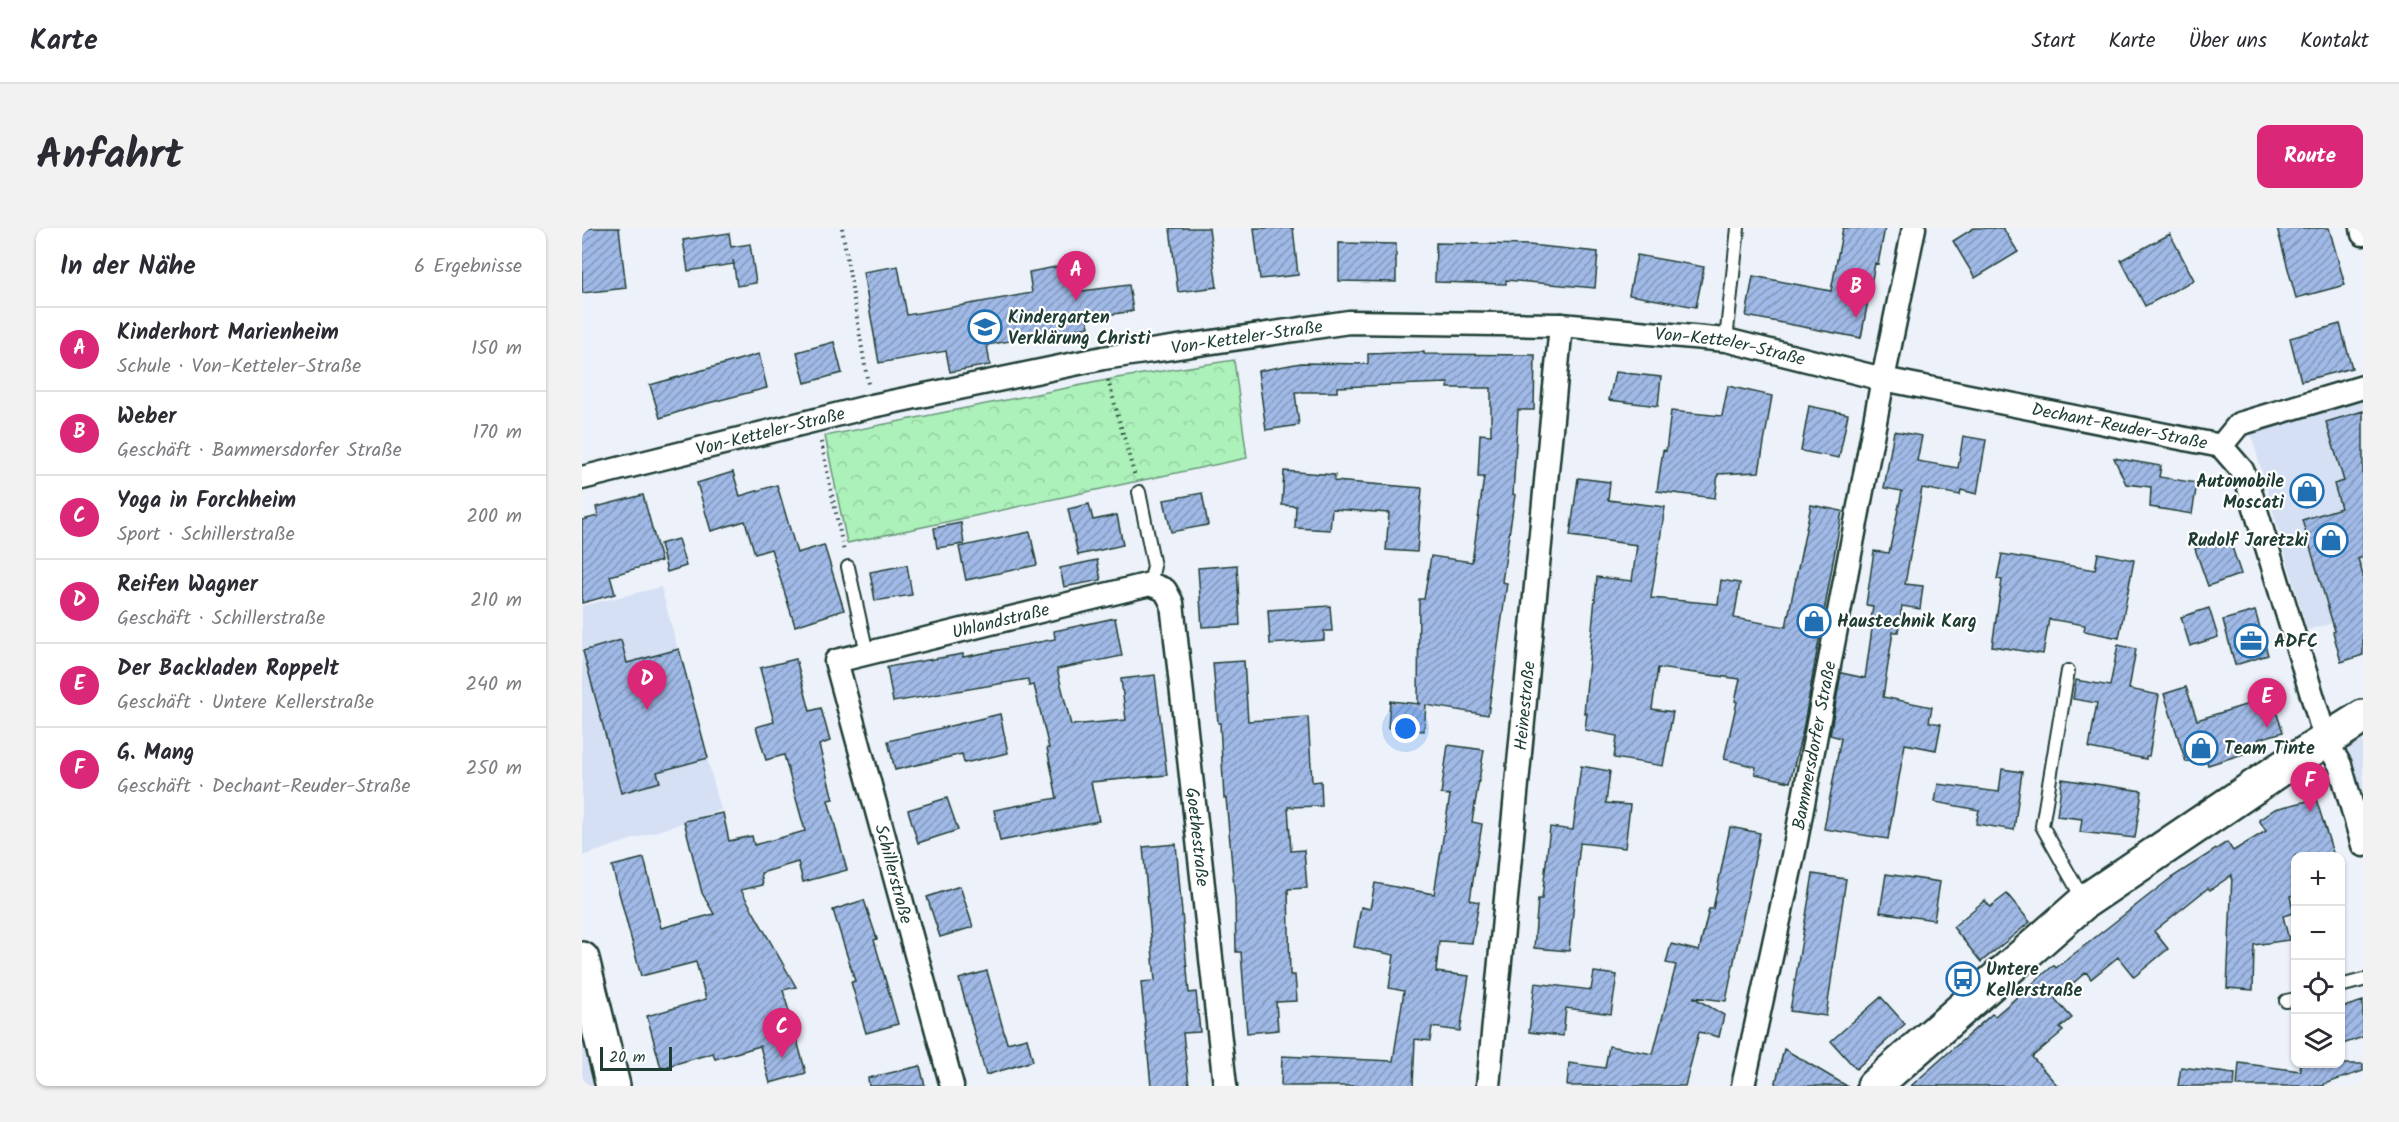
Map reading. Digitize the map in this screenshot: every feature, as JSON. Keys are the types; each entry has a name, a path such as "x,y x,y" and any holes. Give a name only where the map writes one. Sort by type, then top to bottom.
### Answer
{"street":[{"name":"Bammersdorfer Straße","path":"1743,1086 1794,851 1883,379 1914,228"},
{"path":"2362,228 2363,234"},
{"name":"Von-Ketteler-Straße","path":"582,478 872,406 1103,358 1349,322 1561,324 1726,340 1883,379"},
{"name":"Heinestraße","path":"1488,1086 1561,324"},
{"name":"Dechant-Reuder-Straße","path":"1883,379 2221,446 2242,470 2247,481 2326,741 2340,765 2363,845"},
{"path":"2221,446 2239,424 2363,387"},
{"name":"Uhlandstraße","path":"836,661 1158,587"},
{"name":"Goethestraße","path":"1158,587 1172,603 1224,1086"},
{"name":"Schillerstraße","path":"836,661 952,1086"},
{"path":"1874,1086 2084,903 2285,766 2363,717"},
{"path":"582,959 587,1008 613,1086"}],"lane":[{"path":"1726,340 1738,228"},
{"path":"1139,492 1158,587"},
{"path":"848,567 867,653"},
{"path":"2068,670 2042,826 2084,903"},
{"path":"2345,985 2363,980"}],"path":[{"path":"842,228 872,406"},
{"path":"1103,358 1139,492"},
{"path":"816,419 848,567"}],"shaded area":[{"path":"2363,391 2363,615 2307,630 2249,427"},
{"path":"661,587 721,810 582,856 582,606"},
{"path":"2363,702 2363,860 2329,738"},
{"path":"582,1002 596,1086 582,1086"}],"green space":[{"path":"1234,360 1247,458 847,543 825,436 1117,378"}],"building":[{"path":"582,228 619,228 626,288 582,293"},
{"path":"1170,228 1209,228 1217,287 1178,292"},
{"path":"1254,228 1293,228 1298,275 1260,279"},
{"path":"1843,228 1885,228 1878,264 1875,263 1861,338 1746,316 1753,276 1831,291"},
{"path":"1974,228 2003,228 2018,252 1975,278 1953,241"},
{"path":"2277,228 2329,228 2345,285 2296,298"},
{"path":"729,233 731,247 750,244 756,283 737,286 734,264 688,271 683,240"},
{"path":"2170,234 2194,280 2145,306 2121,260"},
{"path":"1339,243 1396,244 1396,282 1339,281"},
{"path":"1436,243 1529,245 1598,252 1595,288 1506,280 1506,284 1435,282"},
{"path":"1637,255 1704,267 1696,307 1629,295"},
{"path":"1077,263 1082,291 1129,285 1133,311 1087,318 1089,327 987,345 990,365 950,372 946,351 879,363 863,272 898,266 907,315 1032,293 1029,272"},
{"path":"2340,324 2352,368 2301,381 2290,338"},
{"path":"834,342 842,373 805,383 797,352"},
{"path":"1424,352 1424,354 1535,355 1534,410 1518,410 1513,494 1515,495 1502,582 1507,583 1488,715 1426,705 1424,731 1388,728 1390,701 1420,704 1418,703 1419,599 1424,599 1431,556 1472,562 1484,477 1478,477 1480,434 1491,435 1491,388 1448,388 1448,383 1337,387 1337,392 1295,392 1299,425 1266,430 1258,371 1301,363 1368,364 1368,354"},
{"path":"759,354 767,388 660,418 650,385"},
{"path":"1615,372 1661,377 1658,406 1609,400"},
{"path":"1728,386 1772,396 1759,472 1718,474 1715,498 1657,491 1663,450 1666,451 1671,411 1722,416"},
{"path":"1809,406 1848,414 1839,458 1801,451"},
{"path":"2363,411 2363,557 2358,559 2363,575 2363,655 2341,662 2333,632 2335,631 2302,520 2341,508 2334,484 2344,481 2326,422"},
{"path":"1894,431 1922,436 1917,461 1958,468 1963,436 1986,440 1977,494 1961,490 1960,495 1922,488 1905,584 1923,586 1920,609 1902,606 1898,632 1893,632 1883,697 1932,707 1929,722 1941,724 1936,750 1905,744 1888,839 1824,829 1841,738 1830,735 1841,673 1865,678 1873,606 1866,605 1874,551 1889,553 1902,491 1884,488"},
{"path":"2114,458 2161,466 2159,477 2197,483 2192,514 2150,507 2151,487 2126,484"},
{"path":"1284,471 1335,475 1334,481 1422,488 1417,552 1386,550 1389,513 1332,509 1330,530 1295,528 1296,506 1282,505"},
{"path":"733,472 740,496 777,485 797,553 824,545 844,610 795,626 771,549 755,554 745,521 711,531 697,483"},
{"path":"1578,478 1610,482 1608,500 1665,507 1651,598 1718,604 1721,580 1740,583 1734,618 1786,627 1811,505 1842,511 1803,730 1790,782 1755,774 1756,767 1724,759 1740,679 1658,668 1652,709 1673,712 1663,766 1614,758 1617,736 1585,730 1587,713 1584,713 1597,577 1632,581 1637,545 1570,536"},
{"path":"1202,493 1208,525 1171,532 1164,500"},
{"path":"643,495 661,561 610,576 615,594 582,603 582,520 598,516 596,507"},
{"path":"1089,504 1093,520 1117,515 1123,545 1078,555 1068,509"},
{"path":"961,523 964,544 937,548 934,528"},
{"path":"1030,532 1037,565 966,580 959,547"},
{"path":"2229,538 2241,574 2208,586 2195,549"},
{"path":"678,539 686,566 667,572 660,544"},
{"path":"2098,553 2134,560 2119,638 2084,631 2085,625 2049,619 2043,654 1992,646 2002,580 1997,579 2002,554 2095,570"},
{"path":"1097,560 1101,580 1064,587 1060,568"},
{"path":"907,565 912,595 875,601 870,572"},
{"path":"1237,565 1240,625 1202,627 1198,568"},
{"path":"1330,606 1332,631 1324,631 1324,640 1270,644 1268,610"},
{"path":"2209,608 2218,637 2190,646 2181,617"},
{"path":"2255,611 2268,655 2235,665 2223,620"},
{"path":"1115,618 1122,656 1057,669 1071,725 1126,720 1121,679 1155,675 1167,775 1091,782 1099,821 1000,841 994,810 1057,798 1047,748 1049,748 1034,685 1029,686 1028,679 893,702 887,667 963,654 963,657 1055,639 1054,631"},
{"path":"621,640 627,663 679,649 708,758 657,772 660,782 621,793 583,651"},
{"path":"2118,645 2136,649 2129,689 2159,695 2149,756 2146,756 2146,759 2089,748 2097,703 2073,699 2076,680 2110,686"},
{"path":"796,659 810,711 821,708 830,741 819,745 833,799 828,800 847,870 803,882 798,862 761,873 763,885 741,890 796,987 783,990 806,1073 770,1083 760,1046 715,1059 713,1053 661,1068 647,1016 706,999 696,962 641,976 612,866 644,858 661,928 714,914 702,893 684,821 723,813 729,841 752,836 754,845 805,831 784,755 766,760 756,727 774,722 760,668"},
{"path":"1244,661 1248,721 1308,717 1312,782 1321,781 1322,806 1288,807 1291,851 1304,850 1307,888 1288,889 1290,975 1295,975 1297,1001 1276,1002 1278,1030 1247,1033 1241,952 1236,952 1235,899 1213,663"},
{"path":"2186,687 2197,720 2271,697 2283,732 2259,739 2262,748 2208,765 2205,756 2186,762 2164,694"},
{"path":"1000,714 1008,753 964,763 962,754 895,770 888,741"},
{"path":"1448,745 1484,750 1472,822 1482,824 1470,900 1479,902 1472,943 1439,941 1436,972 1469,976 1460,1031 1432,1027 1430,1041 1415,1039 1413,1086 1281,1086 1282,1056 1393,1061 1404,991 1389,988 1394,955 1354,947 1361,907 1370,909 1375,883 1434,894 1450,795 1441,794"},
{"path":"1581,766 1610,771 1606,803 1630,805 1625,848 1580,843 1569,951 1534,948 1538,899 1542,899 1550,827 1573,830"},
{"path":"2002,769 2022,772 2014,830 1976,824 1979,810 1935,802 1938,784 1999,792"},
{"path":"2062,779 2142,791 2135,838 2080,832 2082,819 2057,816"},
{"path":"947,798 958,830 918,843 908,810"},
{"path":"2316,799 2333,852 2291,852 2291,914 2283,916 2289,940 2254,945 2253,990 2227,988 2232,875 2210,890 2208,888 2154,931 2168,949 2134,977 2118,957 2091,979 2086,972 2055,999 2072,1018 2060,1028 2063,1031 2032,1057 2058,1086 1911,1086 1992,1014 1995,1016 2054,965 2056,968 2171,878 2227,842 2233,851 2266,831 2259,820 2275,809"},
{"path":"1730,827 1760,833 1726,1001 1693,997 1724,1015 1719,1037 1699,1032 1685,1086 1567,1086 1569,1063 1605,1068 1609,1046 1653,1054 1676,965 1666,963 1671,944 1699,951 1709,909 1713,909"},
{"path":"1176,844 1189,993 1196,992 1200,1032 1183,1033 1189,1086 1151,1086 1141,982 1155,981 1143,847"},
{"path":"1813,874 1846,879 1826,1016 1790,1011"},
{"path":"1886,874 1940,882 1934,920 1880,912"},
{"path":"960,886 973,927 940,937 927,897"},
{"path":"2007,894 2030,922 1981,962 1953,927 1985,900 1990,907"},
{"path":"864,900 877,939 874,940 898,1024 866,1033 851,982 855,981 833,910"},
{"path":"987,971 1007,1043 1027,1038 1033,1061 986,1075 959,979"},
{"path":"1594,972 1617,975 1611,1014 1566,1008 1563,1036 1529,1032 1535,983 1591,990"},
{"path":"1881,997 1905,1024 1856,1069 1831,1041"},
{"path":"2363,1001 2363,1037 2345,1043 2345,1014 2345,1006"},
{"path":"1784,1049 1847,1086 1775,1086"},
{"path":"2239,1063 2301,1071 2300,1068 2345,1068 2345,1064 2363,1064 2363,1071 2324,1084 2324,1086 2237,1086"},
{"path":"920,1066 925,1086 869,1086 868,1078"},
{"path":"2181,1067 2235,1074 2234,1086 2178,1086"}],"place":[{"name":"Kinderhort Marienheim","path":"1076,301"},
{"name":"Weber","path":"1856,318"},
{"name":"Kindergarten Verklärung Christi","path":"985,327"},
{"name":"Automobile Moscati","path":"2307,491"},
{"name":"Rudolf Jaretzki","path":"2331,540"},
{"name":"Haustechnik Karg","path":"1814,621"},
{"name":"ADFC","path":"2251,641"},
{"name":"Reifen Wagner","path":"647,710"},
{"name":"Der Backladen Roppelt","path":"2267,728"},
{"name":"Team Tinte","path":"2201,748"},
{"name":"G. Mang","path":"2310,812"},
{"name":"Untere Kellerstraße","path":"1963,979"},
{"name":"Yoga in Forchheim","path":"782,1058"}]}
